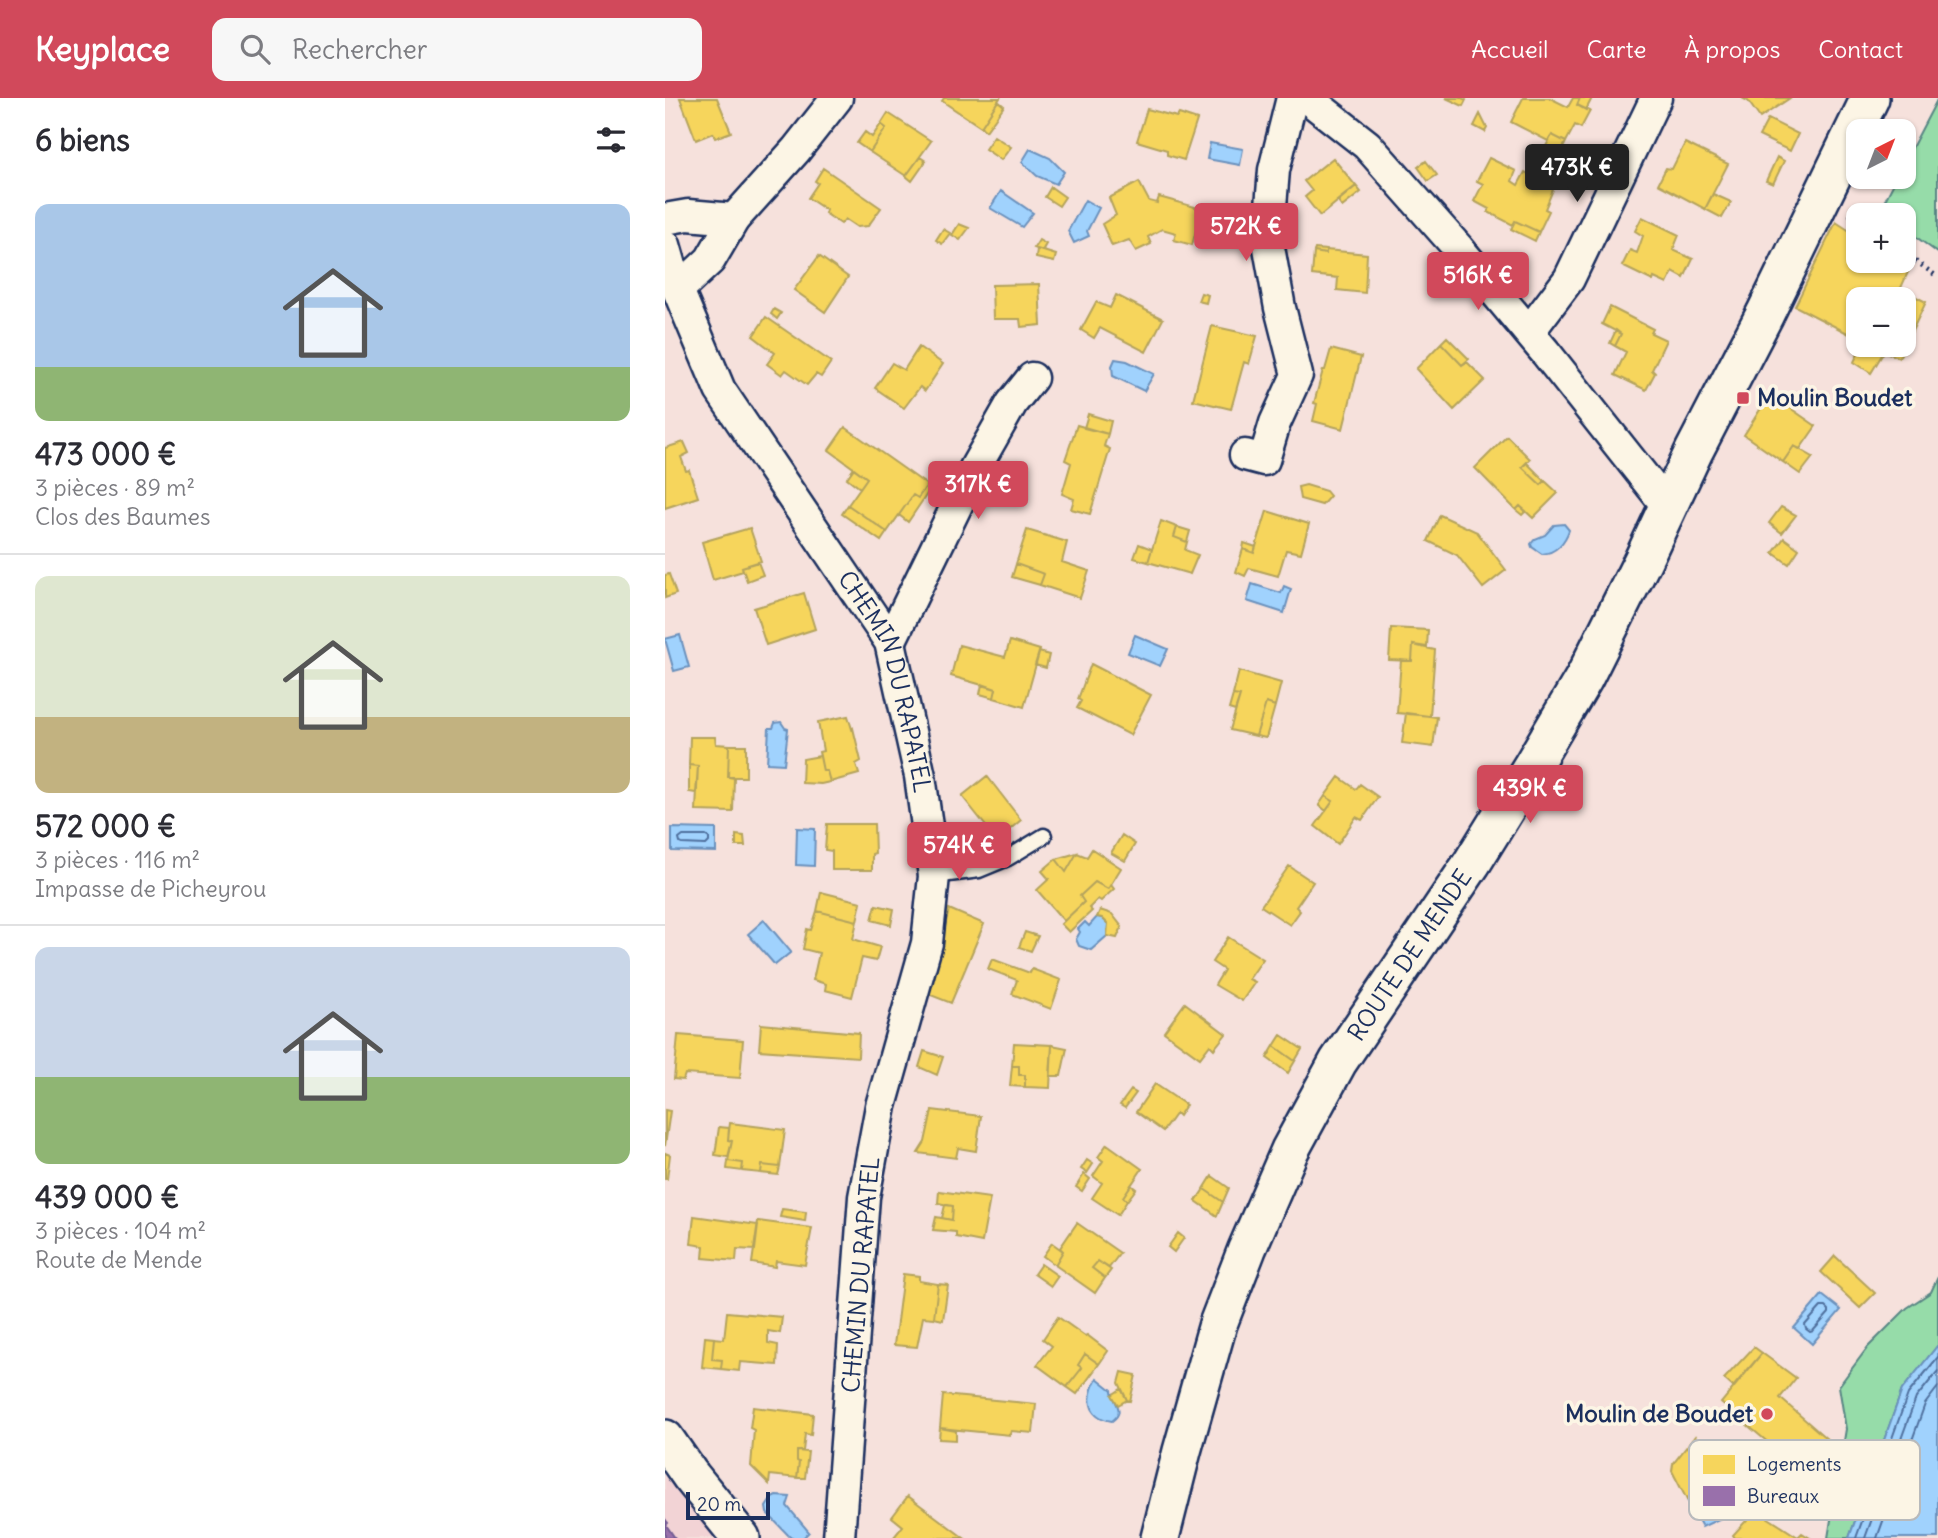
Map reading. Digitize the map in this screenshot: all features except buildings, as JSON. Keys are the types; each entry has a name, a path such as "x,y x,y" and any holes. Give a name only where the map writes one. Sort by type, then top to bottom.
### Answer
{"street":[{"path":"678,290 709,260 734,219 796,150 837,98"},
{"path":"1245,455 1264,460 1276,423 1297,375 1280,308 1268,242 1274,170 1292,98"},
{"path":"1307,98 1367,145 1459,249 1529,332 1667,506"},
{"name":"ROUTE DE MENDE","path":"1160,1538 1218,1324 1290,1150 1338,1062 1472,863 1590,666 1870,98"},
{"path":"1529,332 1569,279 1651,100"},
{"path":"665,219 688,215 734,219"},
{"name":"CHEMIN DU RAPATEL","path":"665,245 678,290 720,390 890,642 920,776 934,876 927,943 881,1106 864,1198 839,1538"},
{"path":"890,642 975,468 1012,403 1031,378"},
{"path":"665,1439 741,1538"}],"lane":[{"path":"934,876 979,870 1008,858 1044,836"}],"path":[{"path":"1916,261 1938,277"}],"shaded area":[{"path":"665,1466 717,1538 665,1538"}],"green space":[{"path":"1938,98 1938,253 1916,237 1916,203 1884,203 1891,189 1916,189 1916,140"},
{"path":"1938,1277 1938,1345 1902,1390 1884,1440 1844,1440 1846,1429 1839,1386 1868,1347 1907,1308 1931,1292"},
{"path":"1831,1520 1855,1520 1849,1538 1828,1538"}],"water":[{"path":"1210,143 1243,149 1240,165 1207,159"},
{"path":"1030,149 1050,158 1064,172 1056,184 1037,176 1022,162"},
{"path":"1001,191 1033,213 1022,227 990,208"},
{"path":"1085,200 1099,208 1087,231 1089,236 1074,243 1068,231"},
{"path":"1115,359 1127,361 1154,374 1144,391 1113,376 1112,366"},
{"path":"1564,524 1569,530 1556,549 1542,554 1532,547 1535,539 1545,535 1554,525"},
{"path":"1252,584 1281,593 1284,586 1291,589 1284,613 1247,601"},
{"path":"680,635 689,667 674,671 665,639"},
{"path":"1135,635 1168,649 1160,666 1128,653"},
{"path":"781,722 788,729 784,764 767,763 769,728"},
{"path":"672,828 716,829 716,852 672,851"},
{"path":"797,828 815,829 814,866 796,865"},
{"path":"1097,917 1108,924 1107,936 1091,950 1079,946 1076,939 1080,932 1078,929 1085,922 1089,926"},
{"path":"764,920 791,952 775,965 748,934"},
{"path":"1822,1295 1841,1310 1812,1344 1794,1328"},
{"path":"1938,1345 1938,1538 1849,1538 1855,1520 1920,1520 1920,1440 1884,1440 1902,1390"},
{"path":"1097,1378 1112,1390 1118,1406 1118,1413 1112,1421 1093,1411 1090,1399"},
{"path":"776,1496 790,1497 787,1506 809,1532 803,1538 791,1538 767,1513 766,1507"},
{"path":"1698,1520 1717,1520 1702,1527"}],"place":[{"name":"Moulin Boudet","path":"1743,398"},
{"name":"Moulin de Boudet","path":"1767,1414"}]}
